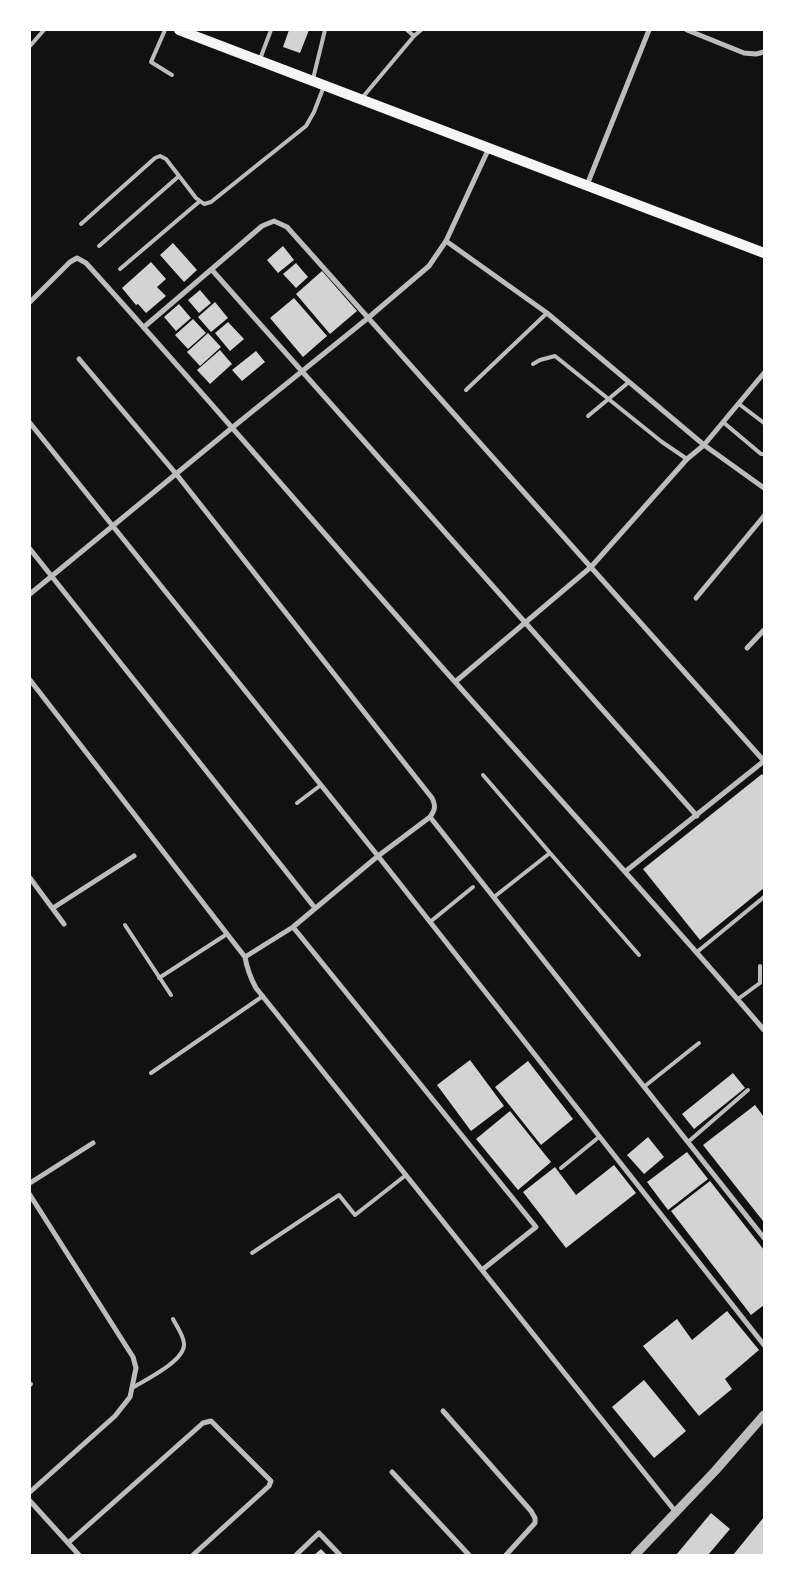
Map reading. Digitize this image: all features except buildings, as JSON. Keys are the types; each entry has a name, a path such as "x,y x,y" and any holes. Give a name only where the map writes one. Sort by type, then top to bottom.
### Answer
{"main road":[{"path":"178,30 764,253"}],"street":[{"path":"586,185 649,30"},
{"path":"687,30 744,53 756,54 764,52"},
{"path":"30,594 304,371 429,266 446,241 489,148"},
{"path":"144,327 262,226 274,221 287,227 764,761 626,871"},
{"path":"446,241 547,313 704,446 764,488"},
{"path":"30,302 70,262 77,258 86,262 233,427 455,682 626,871 764,1030"},
{"path":"212,270 304,371 525,624 697,816"},
{"path":"79,359 177,475 432,798 435,805 435,810 430,817 378,856 293,927 245,957"},
{"path":"455,682 591,566 687,459 704,446 763,375"},
{"path":"30,423 378,856 764,1345"},
{"path":"696,598 764,516"},
{"path":"30,549 315,908"},
{"path":"747,648 764,630"},
{"path":"30,680 245,957 251,979 263,996 676,1512"},
{"path":"430,817 764,1238"},
{"path":"53,908 134,856"},
{"path":"30,878 64,924"},
{"path":"293,927 536,1227 482,1270"},
{"path":"30,1183 93,1143"},
{"path":"30,1195 133,1357 136,1368 130,1397 115,1416 30,1492"},
{"path":"443,1412 525,1504 535,1518 535,1523 506,1555"},
{"path":"635,1555 715,1471 764,1415"},
{"path":"68,1543 203,1423 211,1421 271,1481 269,1486 193,1555"},
{"path":"392,1472 469,1555"},
{"path":"30,1501 80,1555"},
{"path":"296,1555 319,1533 340,1555"}],"lane":[{"path":"30,46 44,30"},
{"path":"165,30 151,62 172,75"},
{"path":"259,61 271,30"},
{"path":"313,81 325,30"},
{"path":"407,30 414,36"},
{"path":"361,100 421,30"},
{"path":"81,224 155,158 160,156 166,160 200,201 204,204 211,202 306,126 314,112 324,86"},
{"path":"99,246 179,176"},
{"path":"120,269 200,201"},
{"path":"466,390 547,313"},
{"path":"533,364 555,356 662,442 687,459"},
{"path":"588,416 629,382"},
{"path":"739,404 764,423"},
{"path":"723,422 764,454"},
{"path":"484,774 639,956"},
{"path":"297,803 321,785"},
{"path":"494,897 550,853"},
{"path":"430,922 473,887"},
{"path":"697,952 764,896"},
{"path":"125,925 171,995"},
{"path":"159,978 227,934"},
{"path":"760,966 760,983 764,987"},
{"path":"738,999 760,983"},
{"path":"151,1073 263,996"},
{"path":"645,1086 699,1043"},
{"path":"688,1142 748,1090"},
{"path":"561,1168 600,1137"},
{"path":"252,1253 339,1195 355,1215 406,1176"},
{"path":"132,1388 162,1370 181,1354 184,1349 184,1340 173,1320"}]}
